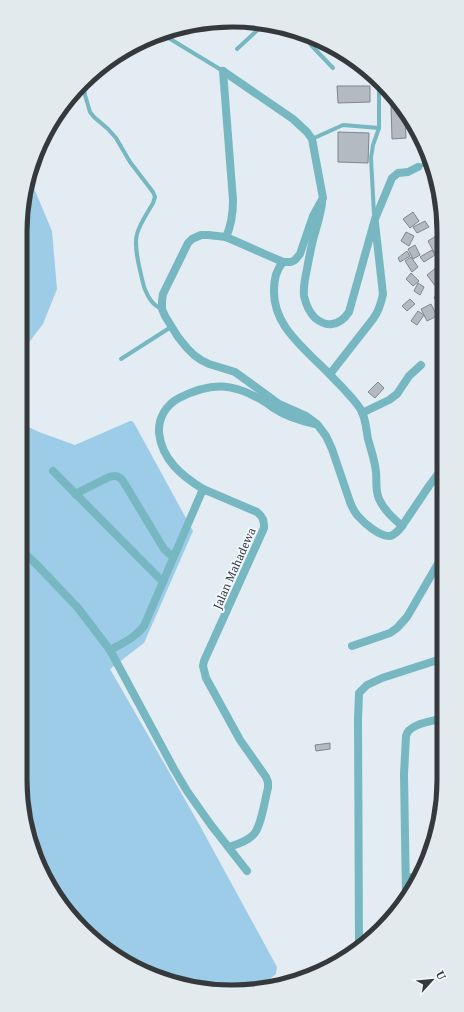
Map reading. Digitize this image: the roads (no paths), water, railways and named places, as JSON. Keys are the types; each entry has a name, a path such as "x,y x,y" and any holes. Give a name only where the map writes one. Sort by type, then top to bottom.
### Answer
{"street":[{"path":"223,72 293,119 312,139 323,198 305,280 304,295 306,304 313,316 325,324 342,320 349,312 375,218 392,178 398,173 408,172 418,167"},
{"path":"223,72 233,200 232,223 226,237"},
{"path":"323,198 312,216 300,254 291,262 283,262 226,237 201,235 192,239 188,244 163,294 162,309 171,327 187,348 202,360 209,364 235,372 279,404 306,416 317,424 326,436 332,449 350,502 357,516 378,532 388,536 394,534 402,526 437,475"},
{"path":"330,374 373,319 382,303 383,294 375,218"},
{"path":"283,262 277,271 274,286 274,297 280,319 292,336 330,374 361,410 375,463 378,498 386,510 402,526"},
{"path":"362,413 389,400 397,394 409,376 421,365"},
{"path":"110,650 134,637 144,626 203,489 186,478 170,461 165,453 161,444 159,424 165,411 176,400 193,391 210,386 220,386 245,392 266,402 274,409 298,420 317,424"},
{"path":"53,471 163,582"},
{"path":"75,494 109,477 115,475 120,477 164,549 173,557"},
{"name":"Jalan Mahadewa","path":"203,489 257,512 262,516 264,521 264,528 203,666 206,678 240,740 263,772 268,782 268,788 256,833 245,841 229,848"},
{"path":"27,555 78,608 110,650 174,770 187,791 247,871"},
{"path":"352,646 390,633 397,628 437,565"},
{"path":"359,941 359,693 367,685 382,678 437,660"},
{"path":"406,888 404,774 406,732 415,726 437,720"},
{"path":"406,878 413,877"}],"lane":[{"path":"237,49 259,29"},
{"path":"168,38 223,72"},
{"path":"311,43 333,68"},
{"path":"375,218 371,158 373,145 379,128 379,89"},
{"path":"84,90 90,112 113,133 130,162 152,189 154,194 153,203 136,235 136,248 146,293 152,303 162,309"},
{"path":"312,139 343,125 379,128"},
{"path":"418,167 425,164"},
{"path":"121,359 171,327"}]}
